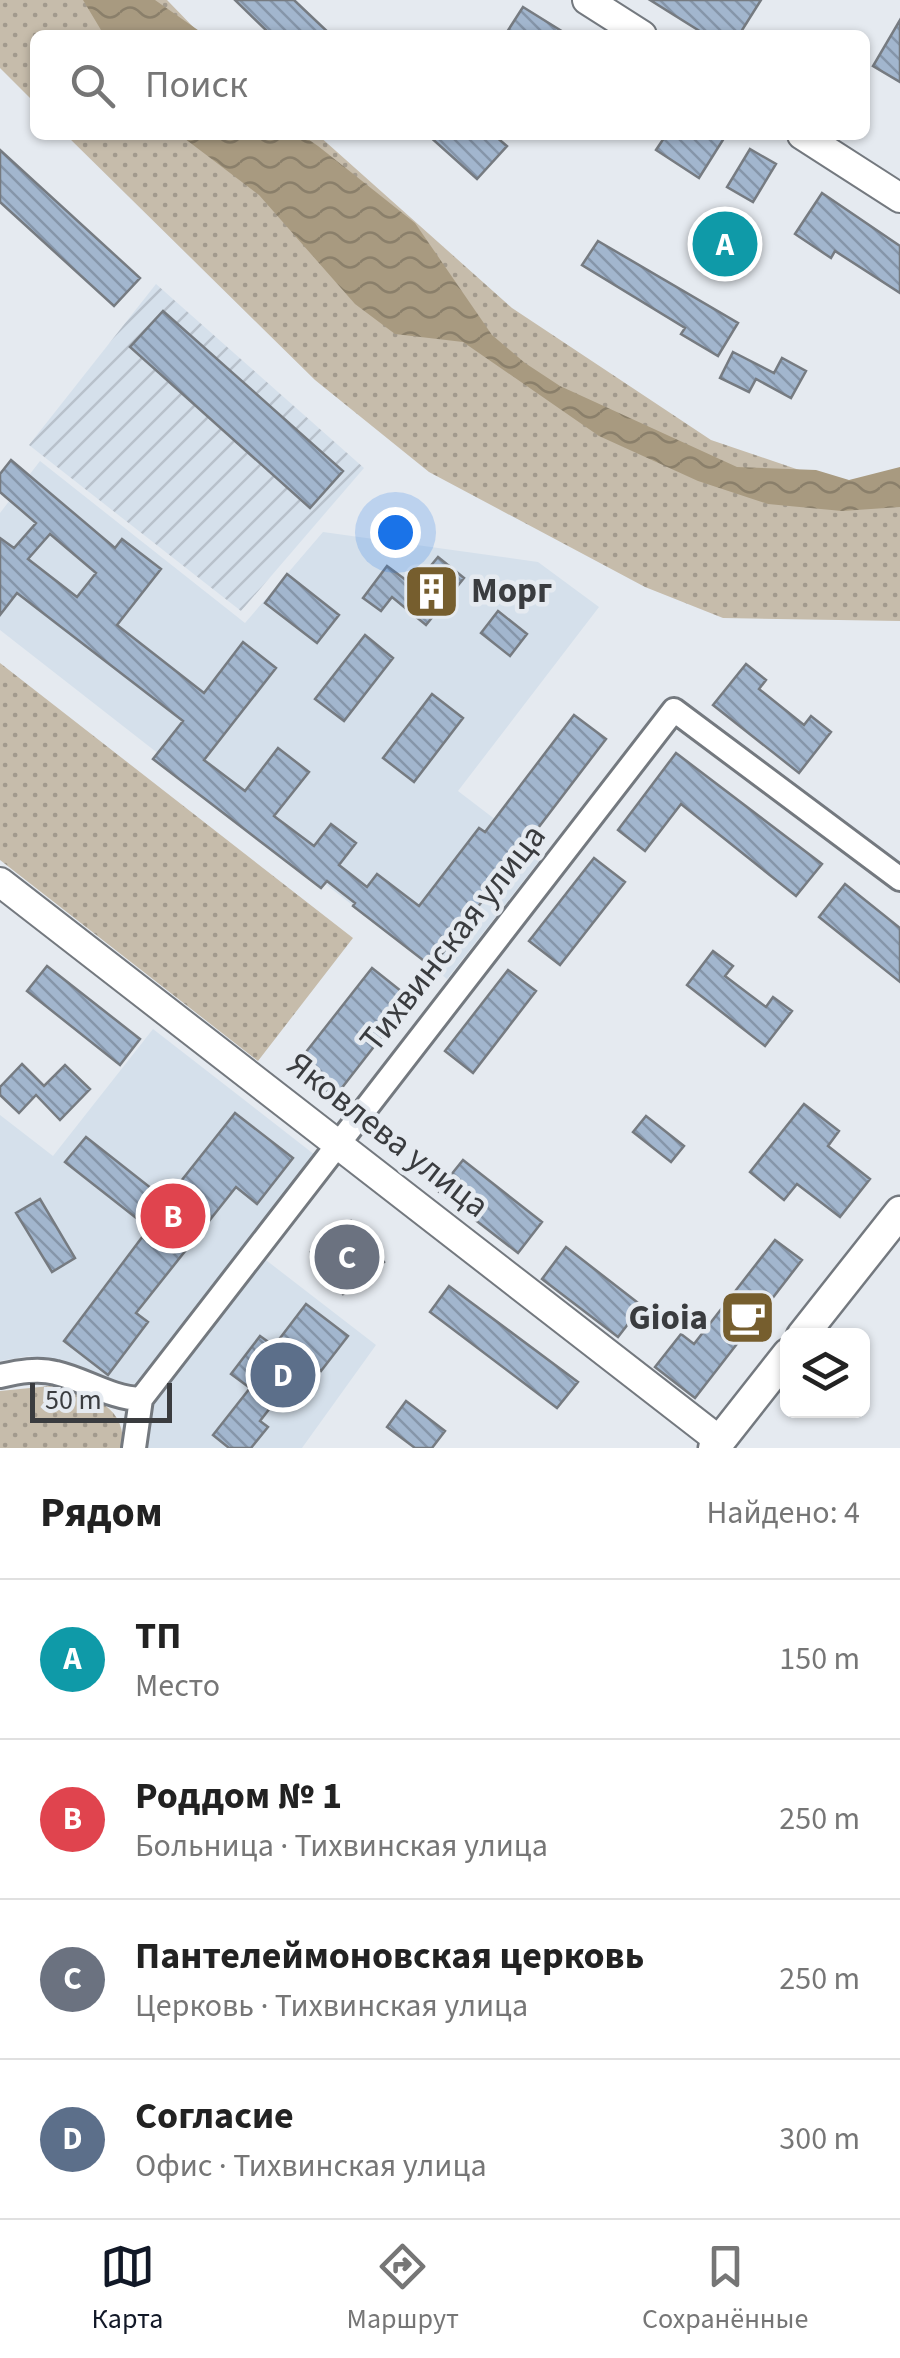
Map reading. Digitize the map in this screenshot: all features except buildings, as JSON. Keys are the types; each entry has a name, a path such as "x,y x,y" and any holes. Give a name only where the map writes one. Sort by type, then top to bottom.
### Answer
{"main road":[{"path":"808,1328 900,1212"},
{"path":"721,1446 780,1365"}],"street":[{"path":"587,0 634,30"},
{"path":"810,140 900,198"},
{"name":"Тихвинская улица","path":"134,1448 141,1398 674,710 900,879"},
{"name":"Яковлева улица","path":"0,882 721,1446"},
{"path":"0,1376 54,1372 118,1396 141,1398"}],"shaded area":[{"path":"0,0 167,0 196,30 30,30 30,98 0,68"},
{"path":"71,140 324,140 512,308 711,440 855,489 900,490 900,621 723,618 645,587 429,472 315,380"},
{"path":"156,284 364,468 241,611 29,445"},
{"path":"40,461 245,623 323,532 538,562 599,607 458,791 543,856 447,979 0,630 0,513"},
{"path":"0,663 353,938 258,1061 0,860"},
{"path":"153,1029 315,1155 135,1390 29,1356 0,1361 0,1115 53,1156"},
{"path":"262,1257 376,1345 302,1448 145,1448 151,1401"},
{"path":"50,1386 102,1403 118,1420 123,1448 0,1448 0,1391"}],"water":[{"path":"83,0 155,0 198,30 101,30"},
{"path":"187,140 309,140 415,223 492,335 560,386 737,467 816,470 849,480 900,467 900,507 842,511 768,504 698,481 599,436 463,342 395,334 355,304 259,195"}],"place":[{"name":"ТП","path":"725,244"},
{"name":"Морг","path":"432,591"},
{"name":"Роддом № 1","path":"173,1216"},
{"name":"Пантелеймоновская церковь","path":"347,1257"},
{"name":"Gioia","path":"747,1318"},
{"name":"Согласие","path":"283,1375"}]}
